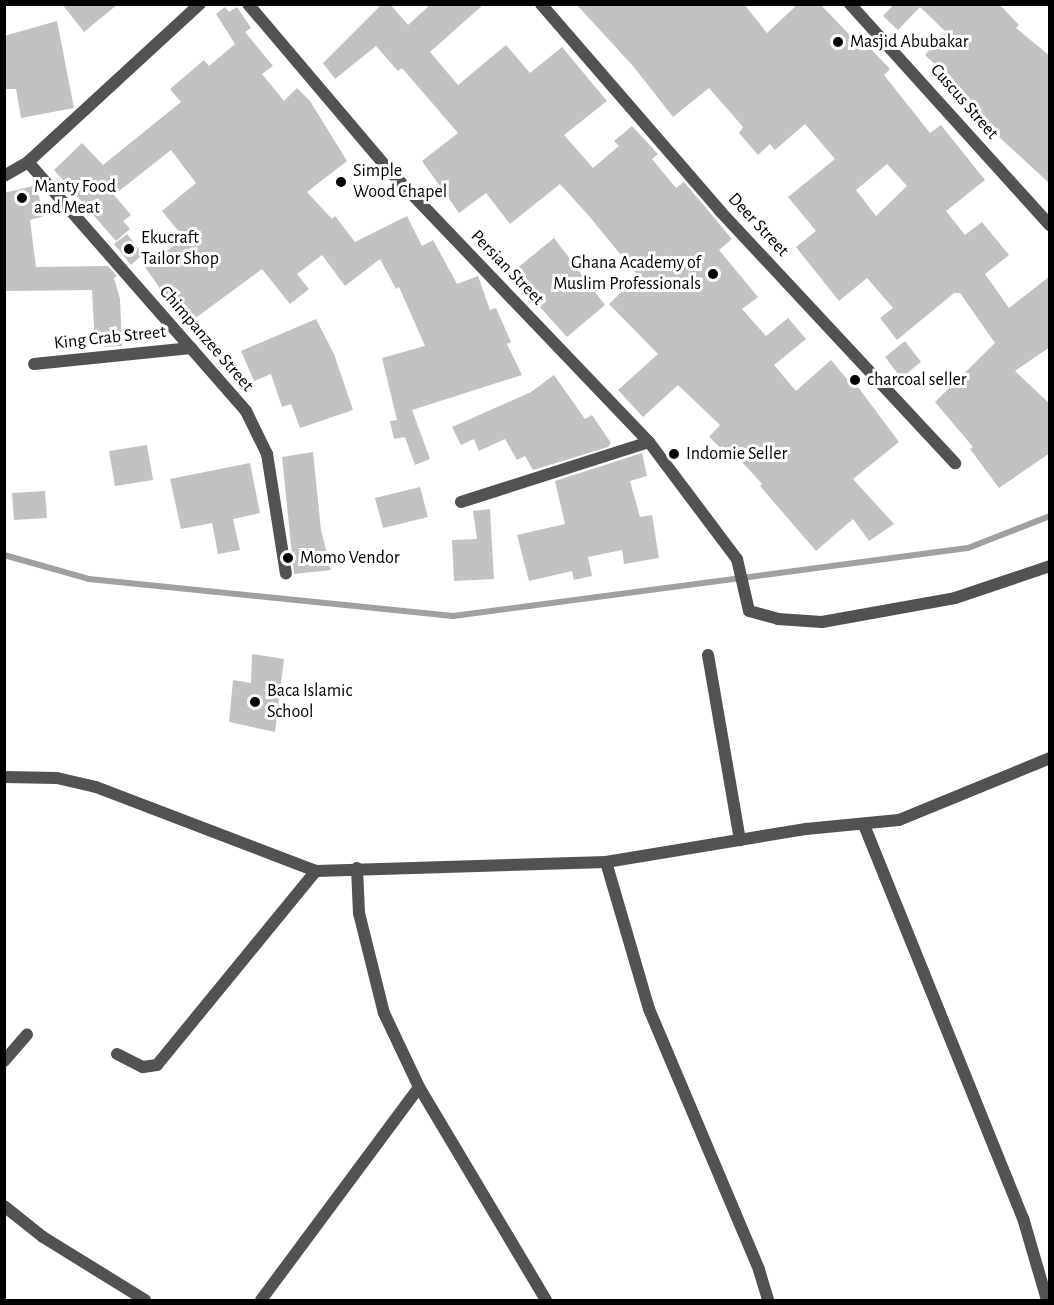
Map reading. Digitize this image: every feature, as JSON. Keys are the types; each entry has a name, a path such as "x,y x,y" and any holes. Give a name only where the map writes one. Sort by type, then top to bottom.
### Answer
{"street":[{"path":"4,176 27,162 200,4"},
{"name":"Persian Street","path":"248,4 386,167 649,442 738,563 744,602 748,611 761,617 822,622 956,598 1050,566"},
{"name":"Deer Street","path":"540,4 720,211 955,463"},
{"name":"Cuscus Street","path":"850,4 1050,225"},
{"name":"Chimpanzee Street","path":"27,162 246,411 267,454 286,574"},
{"name":"King Crab Street","path":"34,364 190,348"},
{"path":"461,502 649,442"},
{"path":"708,656 740,840"},
{"path":"4,777 57,778 96,787 316,871 606,862 806,829 899,820 1050,758"},
{"path":"864,825 1023,1218 1047,1300"},
{"path":"606,862 649,1009 759,1270 768,1300"},
{"path":"357,868 359,913 367,956 384,1013 419,1087 546,1300"},
{"path":"117,1054 143,1067 157,1065 316,871"},
{"path":"4,1061 27,1035"},
{"path":"261,1300 419,1087"},
{"path":"4,1206 43,1237 145,1300"}],"building":[{"path":"62,4 118,4 84,32"},
{"path":"382,4 390,4 408,25 431,4 484,4 430,52 458,85 506,45 530,73 562,47 607,101 564,135 593,168 619,146 614,141 632,126 658,154 652,159 676,188 684,182 732,239 719,250 758,297 742,309 766,336 788,318 806,339 774,365 796,391 831,360 852,385 855,383 899,442 853,479 894,524 869,541 853,519 816,551 733,452 729,456 709,437 720,425 678,385 643,417 618,390 658,354 609,304 638,276 589,216 560,184 510,224 486,193 459,213 422,161 458,133 402,68 398,71 376,46 335,79 323,63"},
{"path":"576,4 744,4 767,33 798,4 820,4 865,51 869,47 890,69 884,75 930,133 941,125 985,180 946,211 965,235 982,222 1009,255 985,274 1009,308 1050,276 1050,347 1015,371 1050,404 1050,453 999,488 970,449 973,447 935,402 995,343 960,293 954,293 897,340 880,318 893,308 867,278 839,301 796,247 816,231 788,197 835,159 805,124 775,150 770,144 758,155 739,133 743,127 709,88 673,117 633,66","holes":["887,164 907,186 876,216 856,190"]},
{"path":"894,4 999,4 1019,25 1016,28 1050,56 1050,184 984,123 981,126 969,116 973,112 937,82 944,73 925,55 946,32 920,7 898,30 883,16"},
{"path":"225,7 229,12 237,7 251,28 245,32 273,66 262,74 284,101 297,88 310,101 347,161 307,192 332,219 335,216 355,242 407,216 422,246 433,240 457,284 478,276 490,310 496,308 511,342 507,344 522,375 412,410 430,459 415,465 405,437 394,439 390,421 397,420 382,358 425,346 399,287 396,289 380,259 345,286 322,255 297,274 309,289 290,304 262,269 186,325 145,267 184,238 162,211 196,183 171,150 114,195 131,215 123,221 130,229 116,241 54,170 82,143 103,165 181,102 170,89 204,60 209,66 235,44 216,14"},
{"path":"57,21 74,108 21,118 16,89 4,89 4,36"},
{"path":"36,185 44,216 30,220 36,267 108,266 117,276 114,278 120,299 122,346 95,347 92,290 6,291 4,193"},
{"name":"Ekucraft Tailor Shop","path":"127,234 143,254 131,265 114,244"},
{"path":"554,238 605,305 567,337 510,274"},
{"path":"316,319 334,354 353,410 300,428 291,404 282,407 271,374 254,381 241,351"},
{"path":"905,341 921,362 901,378 885,357"},
{"path":"554,375 585,419 592,415 611,443 608,447 533,470 525,456 517,460 505,439 479,451 474,439 461,445 452,427 531,392"},
{"path":"147,445 153,480 115,486 109,451"},
{"path":"313,452 321,530 331,570 294,574 282,457"},
{"path":"642,453 647,476 630,481 640,517 652,515 659,558 624,564 622,550 588,557 592,576 574,580 572,571 529,581 517,535 565,524 555,481"},
{"path":"250,463 260,513 233,519 240,550 218,554 212,523 181,529 170,479"},
{"path":"420,487 428,517 383,528 375,498"},
{"path":"45,491 47,518 14,520 12,493"},
{"path":"490,509 494,579 454,581 452,540 477,539 473,511"},
{"name":"Baca Islamic School","path":"252,654 284,659 275,732 229,722 233,680 251,683"}],"waterway":[{"path":"4,555 89,579 453,616 968,548 1050,516"}],"place":[{"name":"Masjid Abubakar","path":"838,42"},
{"name":"Simple Wood Chapel","path":"341,182"},
{"name":"Manty Food and Meat","path":"22,198"},
{"name":"Ekucraft Tailor Shop","path":"129,249"},
{"name":"Ghana Academy of Muslim Professionals","path":"713,274"},
{"name":"charcoal seller","path":"855,380"},
{"name":"Indomie Seller","path":"674,454"},
{"name":"Momo Vendor","path":"288,558"},
{"name":"Baca Islamic School","path":"255,702"}]}
